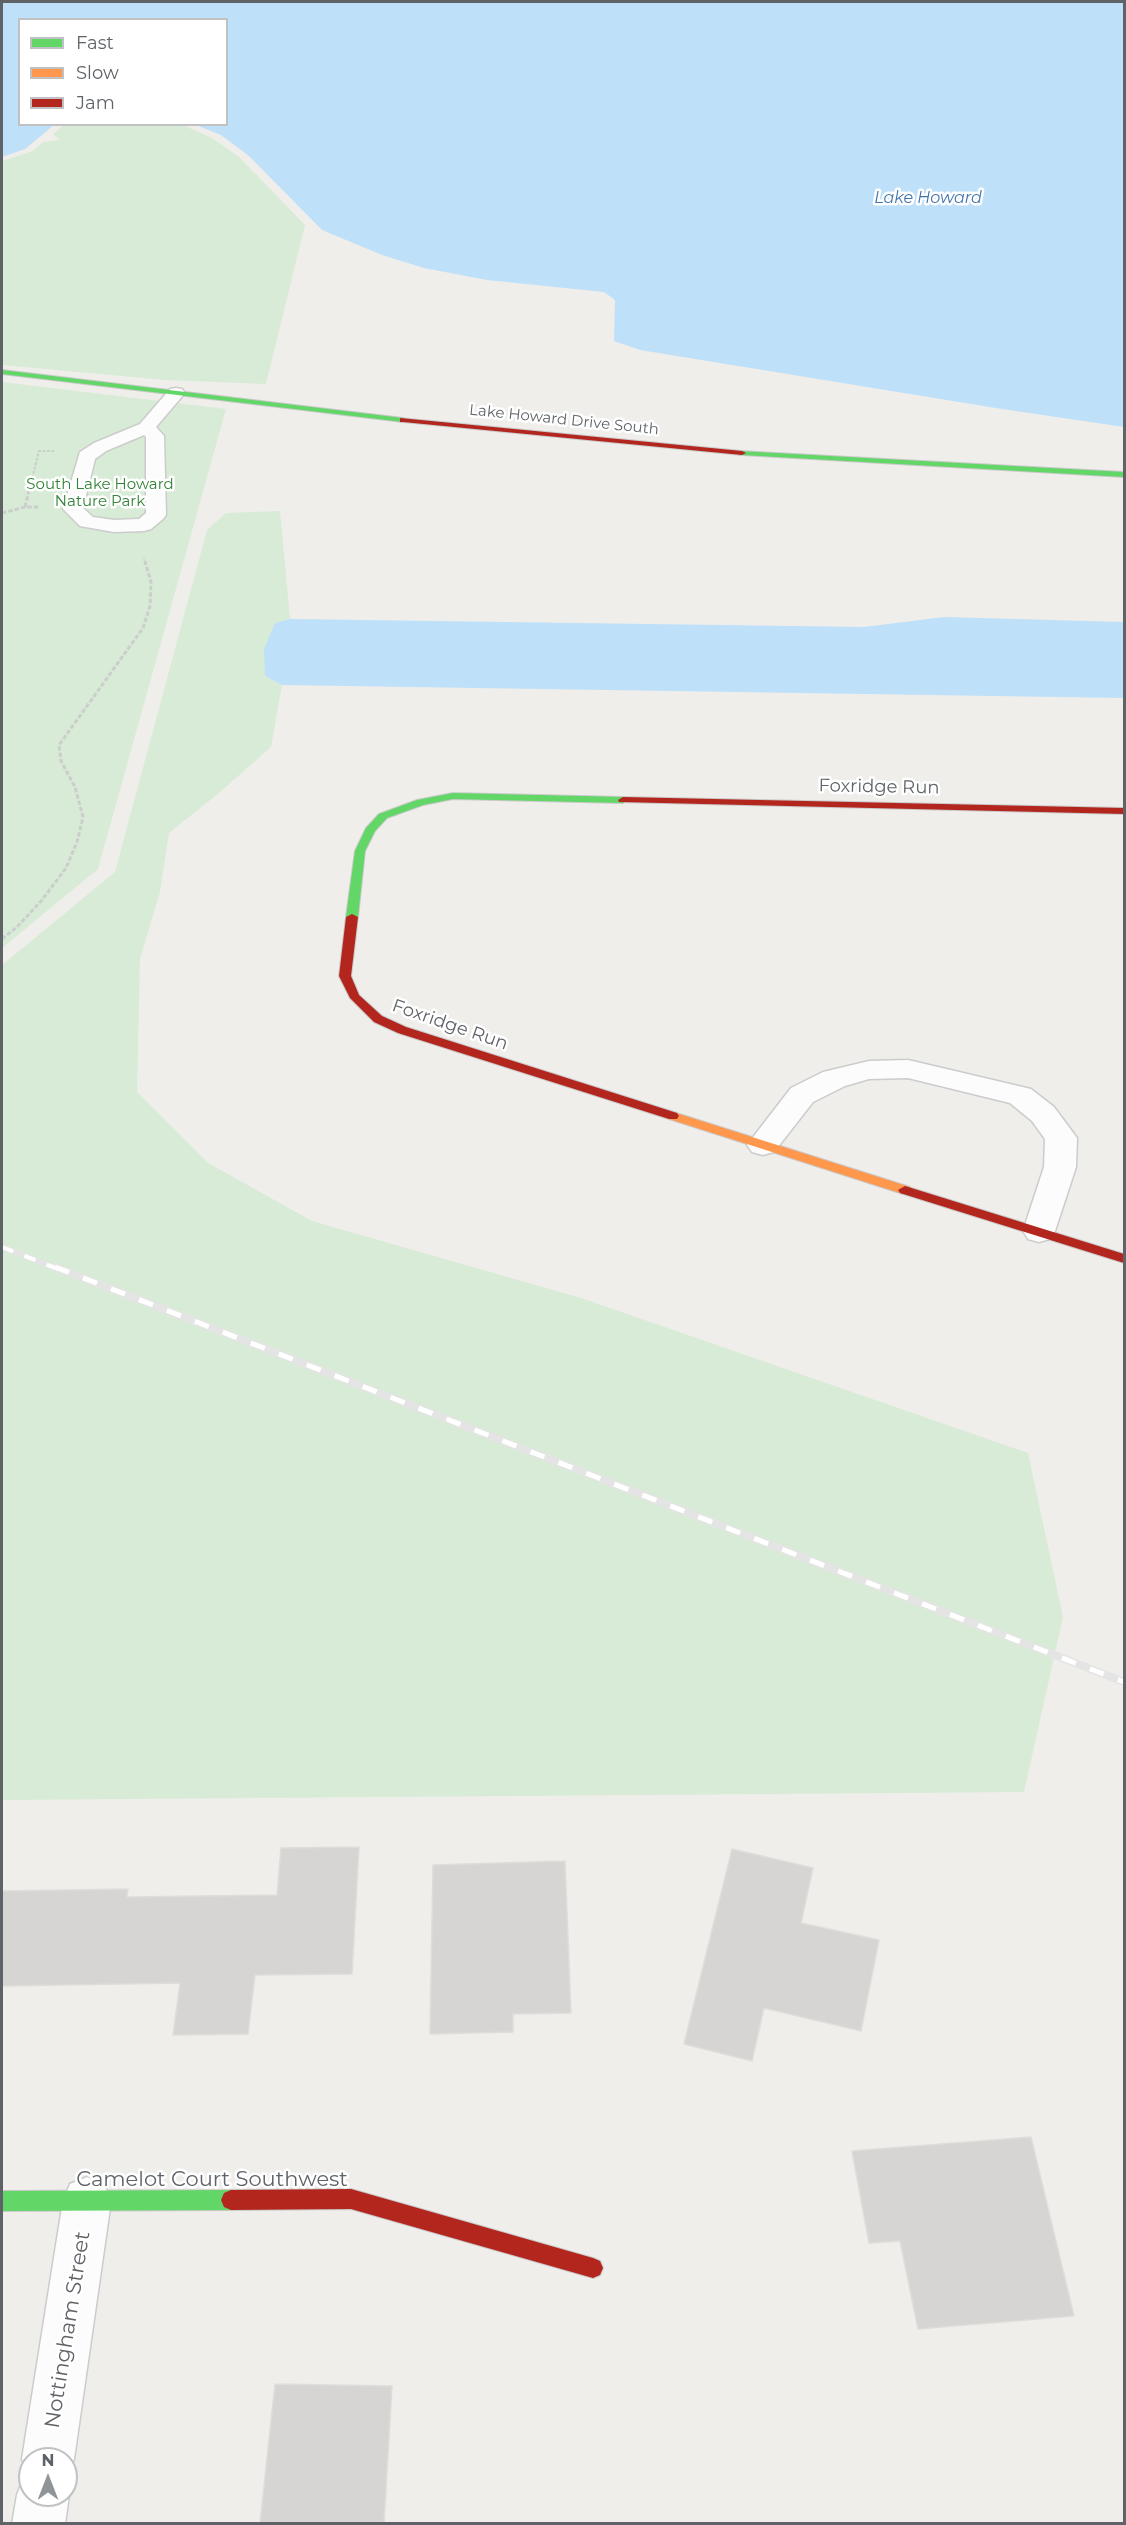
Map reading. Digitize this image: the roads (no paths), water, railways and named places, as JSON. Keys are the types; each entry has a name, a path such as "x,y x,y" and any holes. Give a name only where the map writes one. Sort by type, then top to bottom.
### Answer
{"street":[{"name":"Lake Howard Drive South","path":"2,372 457,426 713,452 1125,475"},
{"name":"Foxridge Run","path":"1125,810 453,796 421,802 383,816 370,830 360,851 345,976 354,996 378,1019 402,1030 1125,1259"},
{"path":"764,1145 802,1095 834,1079 869,1070 908,1069 1020,1096 1043,1114 1061,1138 1060,1167 1039,1231"},
{"name":"Camelot Court Southwest","path":"2,2201 351,2199 593,2268"},
{"name":"Nottingham Street","path":"50,2447 87,2201"},
{"path":"38,2523 41,2507"}],"lane":[{"path":"146,428 155,436 156,515 144,525 114,526 87,522 73,509 86,456 100,447 146,428 176,393"}],"water":[{"name":"Lake Howard","path":"2,2 1124,2 1124,427 640,350 614,341 615,300 604,292 487,280 424,268 382,255 322,230 249,156 221,135 198,126 228,126 228,18 18,18 18,126 53,126 25,149 2,157"},
{"path":"944,617 1124,622 1124,698 282,685 265,676 264,649 275,623 290,619 864,627"}],"railway":[{"path":"2,1247 58,1269"},
{"path":"55,1267 1124,1682"}],"park label":[{"name":"South Lake Howard Nature Park","path":"100,494"}]}
